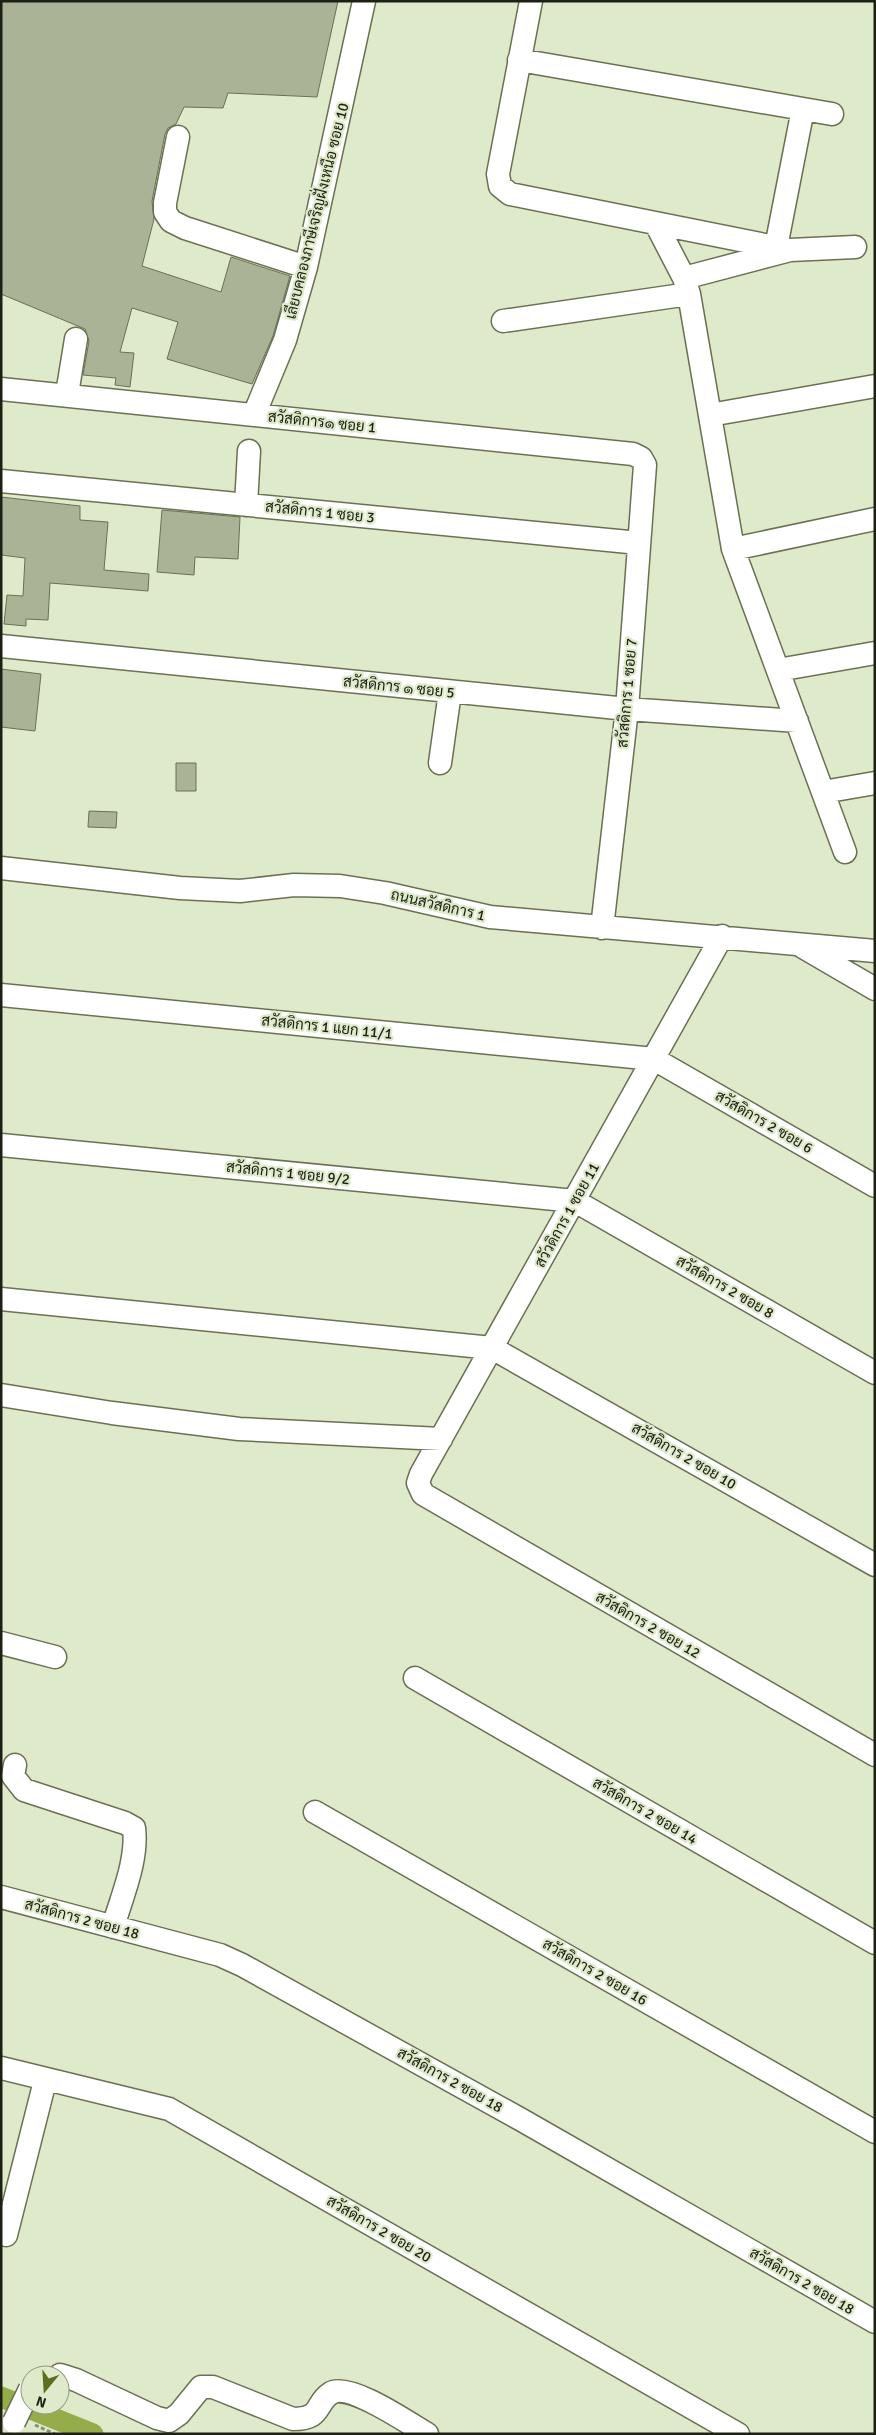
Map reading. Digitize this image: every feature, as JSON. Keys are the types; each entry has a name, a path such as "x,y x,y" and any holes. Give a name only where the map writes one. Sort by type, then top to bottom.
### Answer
{"street":[{"name":"เลียบคลองภาษีเจริญฝั่งเหนือ ซอย 10","path":"254,415 285,340 306,267 364,1"},
{"path":"531,1 498,174 500,186 510,194 783,248 855,247"},
{"path":"519,60 832,114"},
{"path":"783,248 803,110"},
{"path":"178,137 164,203 165,212 171,221 209,236 306,267"},
{"path":"656,224 686,286 733,548 845,852"},
{"path":"503,321 686,286 783,248"},
{"path":"67,394 76,339"},
{"path":"710,415 875,386"},
{"name":"สวัสดิการ๑ ซอย 1","path":"1,389 67,394 632,454 641,458"},
{"path":"246,505 249,452"},
{"name":"สวัสดิการ 1 ซอย 7","path":"602,928 626,709 645,464 641,458"},
{"name":"สวัสดิการ 1 ซอย 3","path":"1,481 639,543"},
{"path":"733,548 875,519"},
{"name":"สวัสดิการ ๑ ซอย 5","path":"1,646 626,709 797,721"},
{"path":"778,670 875,653"},
{"path":"440,762 450,692"},
{"path":"823,792 875,783"},
{"name":"ถนนสวัสดิการ 1","path":"1,868 180,888 240,891 294,885 340,886 385,893 490,917 875,951"},
{"name":"สวัวดิการ 1 ซอย 11","path":"423,1494 418,1483 421,1474 576,1201 722,936"},
{"path":"798,944 875,989"},
{"name":"สวัสดิการ 1 แยก 11/1","path":"1,995 654,1059"},
{"name":"สวัสดิการ 2 ซอย 6","path":"654,1059 875,1186"},
{"name":"สวัสดิการ 1 ซอย 9/2","path":"1,1145 576,1201"},
{"name":"สวัสดิการ 2 ซอย 8","path":"576,1201 875,1373"},
{"path":"1,1299 492,1348"},
{"name":"สวัสดิการ 2 ซอย 10","path":"492,1348 875,1565"},
{"path":"1,1395 112,1413 238,1429 441,1439"},
{"name":"สวัสดิการ 2 ซอย 12","path":"423,1494 875,1754"},
{"path":"1,1644 55,1657"},
{"name":"สวัสดิการ 2 ซอย 14","path":"415,1678 875,1943"},
{"path":"15,1765 13,1776 24,1790 125,1823 134,1828 133,1856 113,1927"},
{"name":"สวัสดิการ 2 ซอย 16","path":"315,1812 875,2132"},
{"name":"สวัสดิการ 2 ซอย 18","path":"1,1897 220,1956 242,1966 520,2119 875,2322"},
{"name":"สวัสดิการ 2 ซอย 20","path":"1,2068 169,2109 738,2434"},
{"path":"6,2235 45,2080"},
{"path":"70,2378 157,2418 169,2421 179,2414 201,2387 213,2387 293,2419 306,2419 316,2412 331,2393 343,2390 356,2394 428,2434"},
{"path":"11,2428 20,2409"}],"building":[{"path":"1,1 338,1 317,97 228,93 223,108 184,107 176,124 168,128 165,134 152,201 154,219 142,266 221,292 231,257 290,276 273,336 252,384 167,359 178,322 132,308 120,352 134,353 130,387 115,385 116,378 83,375 89,341 85,329 1,294"},
{"path":"1,497 80,506 80,520 108,522 104,570 149,574 148,591 50,583 48,620 26,619 26,626 4,624 7,595 23,596 25,558 1,555"},
{"path":"162,510 240,517 238,559 195,557 194,575 157,572"},
{"path":"1,669 41,674 35,731 1,727"},
{"path":"176,763 196,763 196,791 176,791"},
{"path":"89,811 117,812 116,828 88,827"}],"waterway":[{"path":"1,2397 93,2434"}]}
